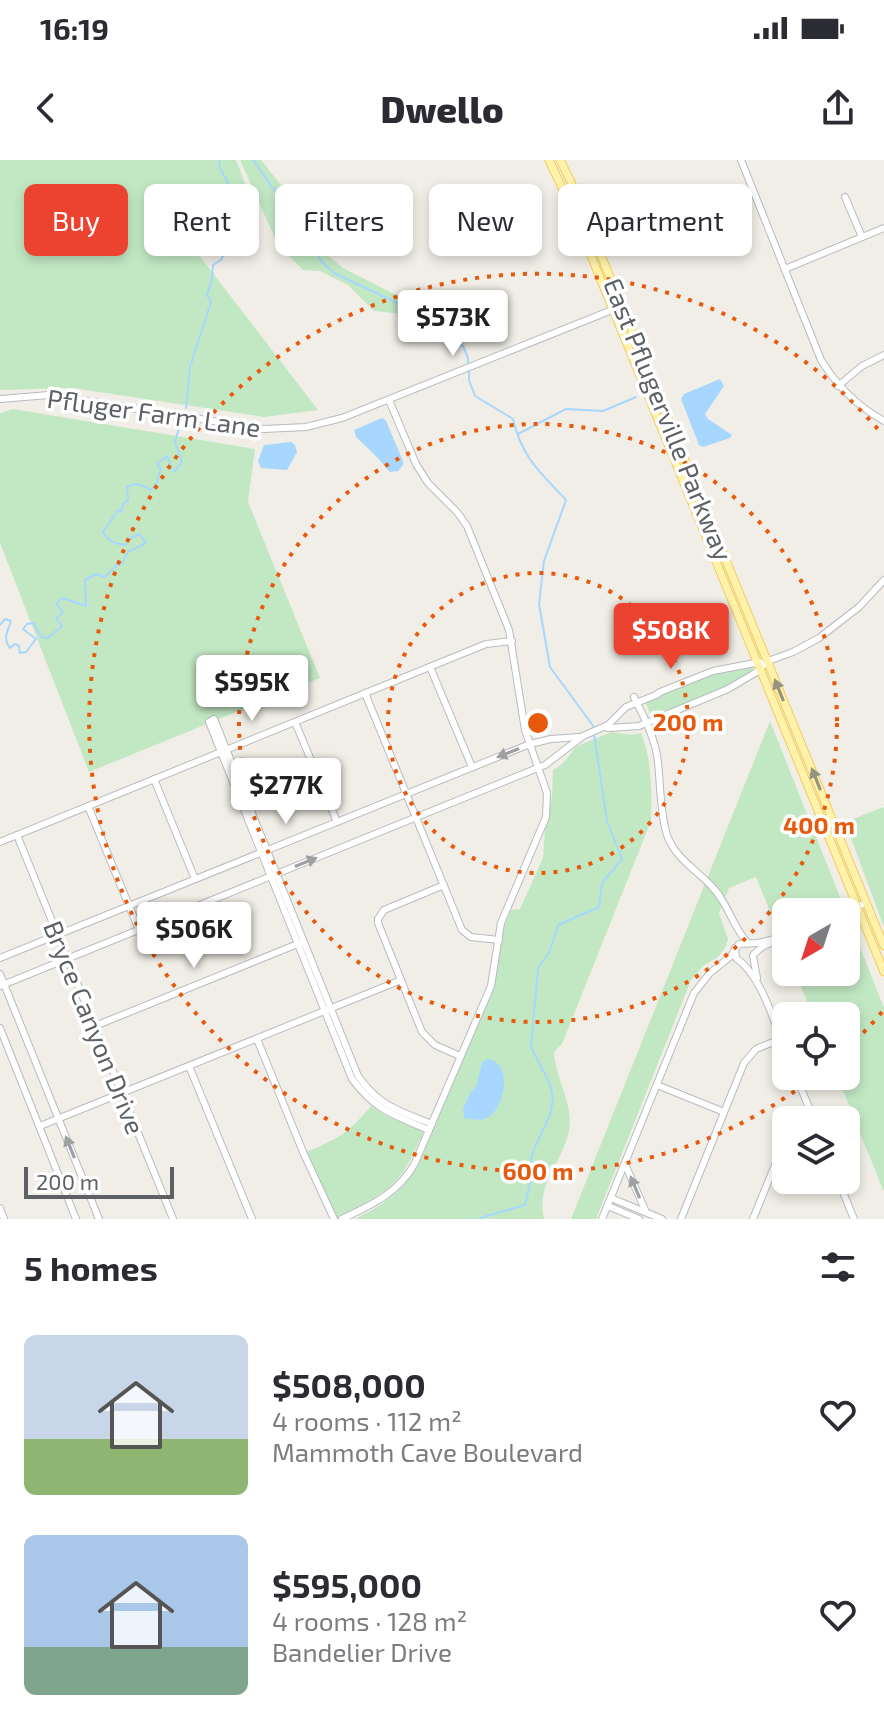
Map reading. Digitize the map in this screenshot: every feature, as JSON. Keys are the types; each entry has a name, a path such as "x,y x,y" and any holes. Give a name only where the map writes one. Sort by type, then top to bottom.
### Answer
{"main road":[{"name":"East Pflugerville Parkway","path":"549,160 567,197 854,898"},
{"name":"East Pflugerville Parkway","path":"560,160 884,946"},
{"name":"East Pflugerville Parkway","path":"860,912 884,972"}],"street":[{"path":"741,160 815,348 830,376 865,409 884,421"},
{"path":"845,197 862,237"},
{"path":"785,269 884,228"},
{"name":"Pfluger Farm Lane","path":"0,399 49,395 264,429 306,427 342,418 622,306"},
{"path":"838,386 862,366 884,355"},
{"path":"342,1219 377,1202 398,1187 410,1172 491,986 504,916 546,817 547,793 524,724 512,641 500,604 467,526 428,483 416,464 389,400"},
{"path":"685,486 694,481"},
{"path":"603,728 634,727 647,723 738,684 758,666 819,638 859,607 884,580"},
{"path":"0,842 486,644 512,641"},
{"path":"0,958 530,744 583,736 603,728 635,700 713,671 758,666"},
{"path":"430,667 472,767"},
{"path":"365,693 463,933 499,940"},
{"path":"635,700 656,749 669,840 681,859 712,888 741,935 754,949 759,986"},
{"path":"295,722 337,822"},
{"path":"2,985 538,768 554,760 583,736"},
{"path":"224,751 328,1010 352,1079 382,1110 430,1127"},
{"path":"154,779 195,879"},
{"path":"88,806 139,930"},
{"name":"Bryce Canyon Drive","path":"17,835 173,1219"},
{"path":"444,885 387,908 378,919 422,1032 435,1045 460,1056"},
{"path":"860,906 866,903"},
{"path":"725,906 737,936 735,956 748,966 772,1017"},
{"path":"602,1219 694,993 704,979 742,943 772,939"},
{"path":"95,1026 301,942"},
{"path":"721,963 731,959 750,960 772,942"},
{"path":"0,974 99,1219"},
{"path":"40,1126 401,980"},
{"path":"0,1028 76,1219"},
{"path":"257,1039 334,1219"},
{"path":"681,1219 742,1065 762,1046 772,1042"},
{"path":"189,1066 252,1219"},
{"path":"657,1085 724,1112"},
{"path":"625,1163 646,1212"},
{"path":"753,1219 772,1172"},
{"path":"844,1194 854,1219"},
{"path":"611,1198 662,1219"},
{"path":"608,1206 639,1219"},
{"path":"0,1208 4,1219"}],"green space":[{"path":"0,160 236,160 245,184 144,184 144,256 200,256 318,410 264,417 73,388 0,390"},
{"path":"240,160 261,160 280,184 275,184 275,238 259,202 259,184 251,184"},
{"path":"289,256 328,256 343,268 412,306 405,314 374,311 348,285 320,271 303,270"},
{"path":"13,409 255,449 248,502 320,678 89,772 0,543 0,413"},
{"path":"749,665 753,669 751,673 719,691 652,719 646,703 661,694 710,675"},
{"path":"770,721 840,898 772,898 772,916 756,877 729,888 719,913 728,939 725,948 691,980 596,1219 571,1219"},
{"path":"612,732 641,733 649,765 651,821 562,1044 554,1052 570,1121 566,1143 544,1194 544,1219 355,1219 389,1198 416,1169 494,986 502,932 511,910 520,909 543,858 553,770 577,746"},
{"path":"884,807 884,927 845,822"},
{"path":"860,947 884,1008 884,1192 860,1133 860,1106 849,1106 843,1090 860,1090 860,1002 807,1002 801,986 860,986"},
{"path":"371,1106 386,1116 423,1131 422,1139 403,1172 390,1187 336,1218 306,1152 342,1134"}],"water":[{"path":"720,379 724,386 705,414 732,435 703,447 699,445 681,399 684,394"},
{"path":"382,418 403,461 398,471 390,472 356,437 354,430"},
{"path":"291,442 297,452 287,470 261,468 258,461 264,445"},
{"path":"488,1059 496,1062 504,1076 499,1104 486,1119 464,1118 463,1109 477,1085 482,1062"}],"waterway":[{"path":"186,408 190,367 211,302 207,295 213,265 224,254 204,225 204,217 215,209 226,213 232,191 219,160"},
{"path":"253,160 322,262 334,273 393,301 443,337 463,346 468,363"},
{"path":"469,370 475,396 513,419 527,454 566,500 544,561 539,604 550,667 594,727"},
{"path":"518,434 566,409 603,411 636,397"},
{"path":"0,625 5,619 11,621 6,641 10,648 15,644 19,646 20,653 26,652 36,639 23,629 27,624 34,623 41,637 48,638 62,626 56,618 63,613 56,603 63,598 86,606 85,580 96,574 105,577 122,563 128,552 146,543 139,534 128,540 126,545 119,544 103,532 128,500 127,487 139,485 151,490 161,469 157,464 167,456 175,471 182,462 175,442 179,428"},
{"path":"480,1218 525,1205 534,1149 550,1115 553,1099 550,1084 531,1047 538,968 550,951 558,925 599,907 602,883 622,859 607,821 594,734"}]}
